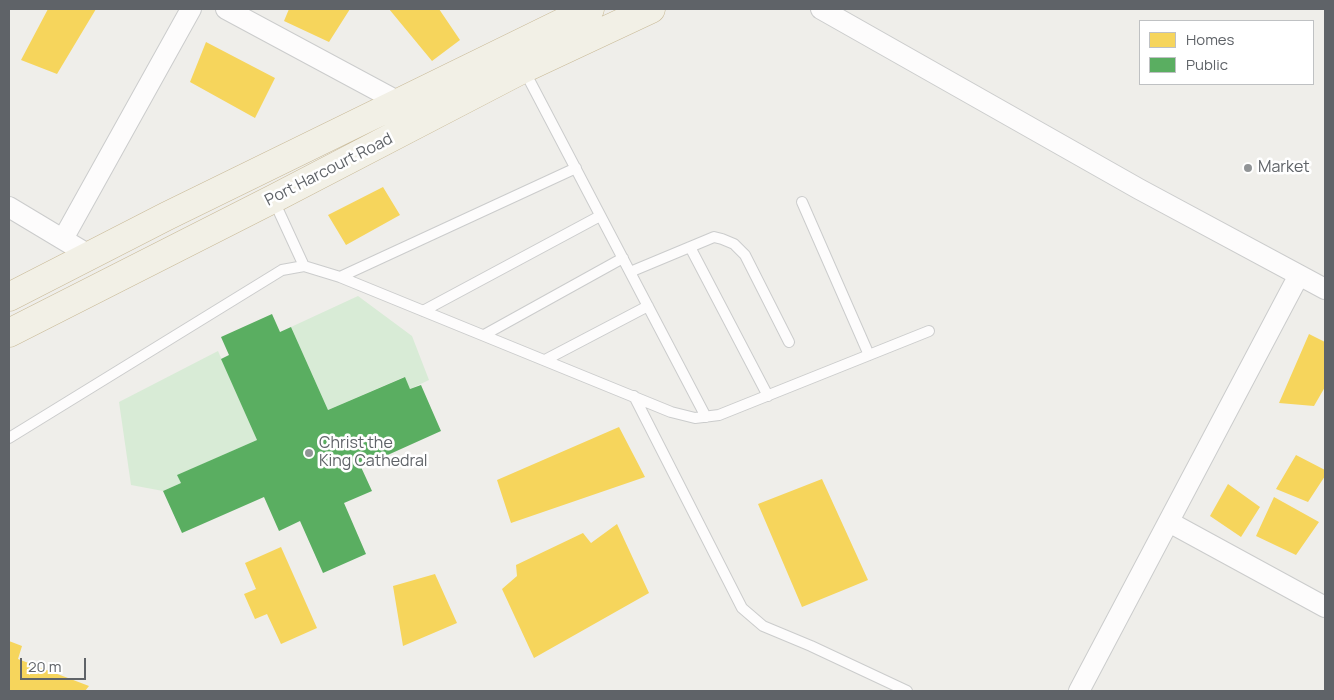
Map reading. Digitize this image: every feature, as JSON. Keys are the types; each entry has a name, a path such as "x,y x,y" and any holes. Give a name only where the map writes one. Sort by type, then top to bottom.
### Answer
{"highway":[{"name":"Port Harcourt Road","path":"9,297 258,171 590,9"},
{"name":"Port Harcourt Road","path":"9,333 523,69 651,9"},
{"path":"258,171 273,199"}],"street":[{"path":"63,239 191,9"},
{"path":"226,9 399,102"},
{"path":"821,9 1139,189 1325,289"},
{"path":"9,207 89,255"},
{"path":"1079,691 1299,275"},
{"path":"1169,522 1325,607"}],"lane":[{"path":"523,69 706,417"},
{"path":"340,276 576,168"},
{"path":"273,199 304,266"},
{"path":"802,202 869,355"},
{"path":"423,311 600,216"},
{"path":"630,272 714,237 734,244 745,255 789,342"},
{"path":"690,247 768,396"},
{"path":"484,335 623,258"},
{"path":"9,438 282,270 304,266 340,276 671,412 695,418 719,415 929,331"},
{"path":"545,360 648,306"},
{"path":"634,396 742,608 763,626 811,646 907,691"}],"green space":[{"path":"358,296 412,336 429,380 410,389 404,377 328,410 291,327"},
{"path":"218,351 257,440 178,475 181,483 163,491 131,485 119,402"}],"building: Homes":[{"path":"48,9 96,9 57,74 21,60"},
{"path":"289,9 350,9 329,42 284,21"},
{"path":"389,9 439,9 460,40 432,61"},
{"path":"206,42 275,78 255,118 190,82"},
{"path":"383,187 400,215 346,245 328,215"},
{"path":"1309,334 1325,342 1325,387 1314,406 1279,403"},
{"path":"619,427 645,477 511,523 497,480"},
{"path":"1296,455 1325,470 1325,476 1308,502 1276,489"},
{"path":"822,479 868,580 802,607 758,504"},
{"path":"1228,484 1260,507 1241,537 1210,516"},
{"path":"1274,497 1319,522 1296,555 1256,536"},
{"path":"617,524 649,593 534,658 502,589 517,576 516,565 583,533 591,543"},
{"path":"281,547 317,628 281,644 267,614 255,619 244,594 256,589 245,563"},
{"path":"435,574 457,623 403,646 393,586"},
{"path":"9,641 22,646 18,659 89,686 85,691 9,691"}],"building: Public":[{"name":"Christ the King Cathedral","path":"272,314 280,332 291,327 328,410 405,377 410,389 421,385 441,431 361,467 372,491 344,503 366,554 323,573 300,521 279,531 264,497 182,533 163,491 181,483 177,475 257,440 221,359 229,355 221,337"}],"place":[{"name":"Market","path":"1248,168"},
{"name":"Christ the King Cathedral","path":"309,453"}]}
